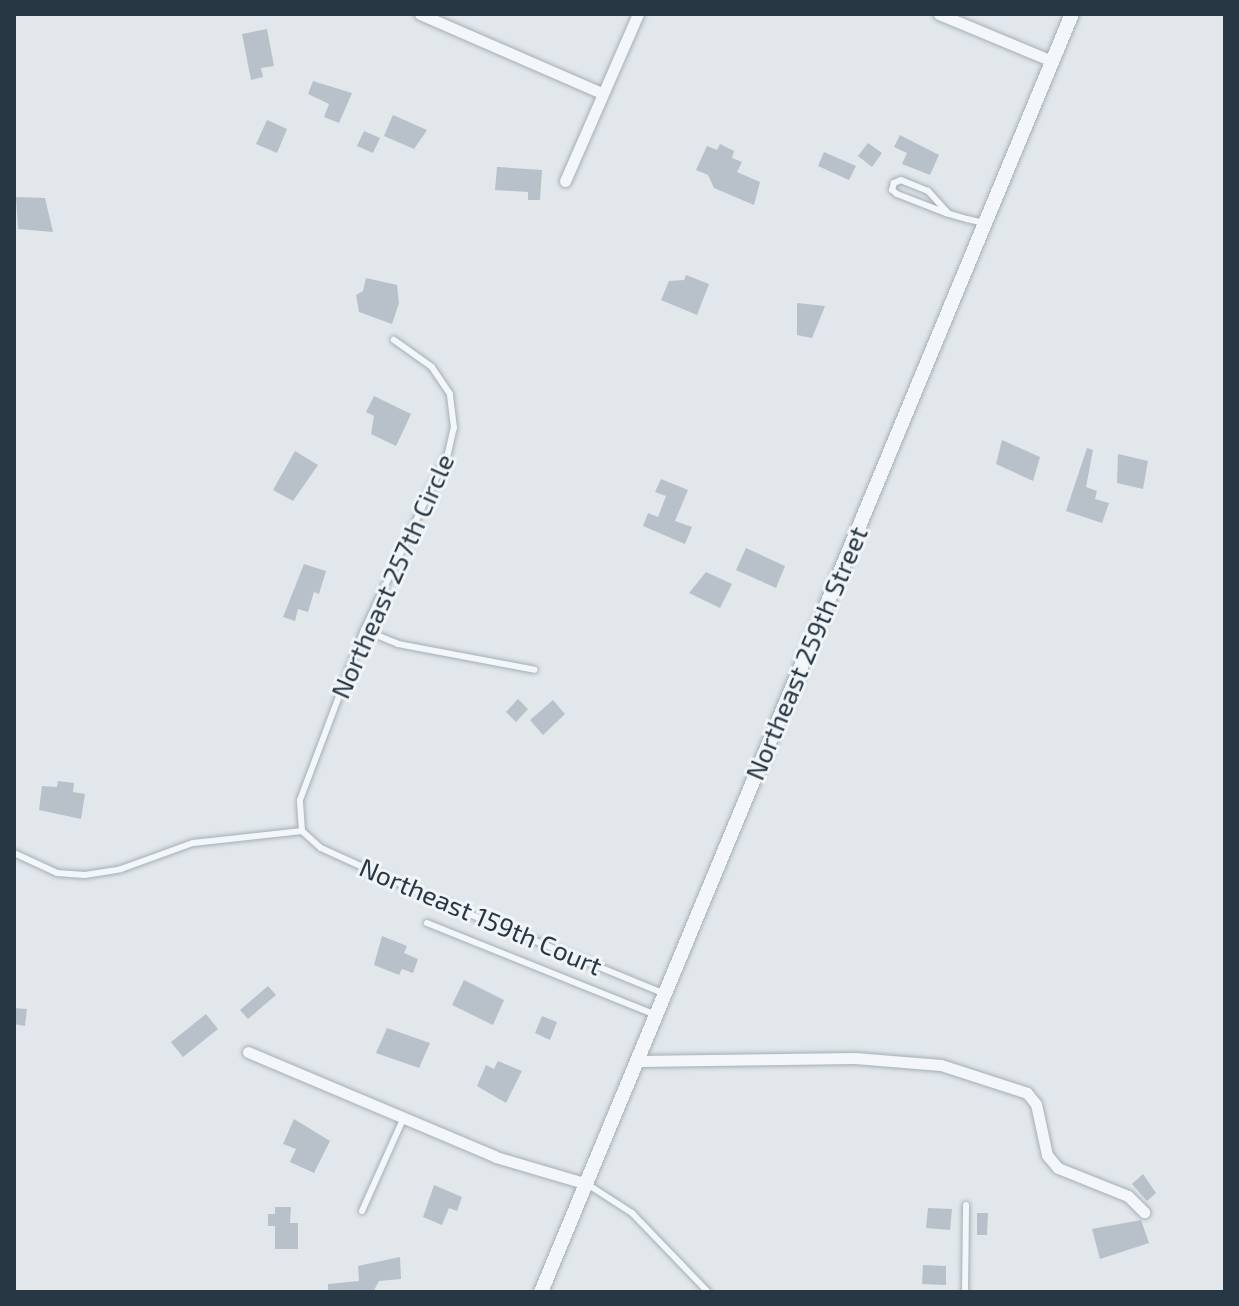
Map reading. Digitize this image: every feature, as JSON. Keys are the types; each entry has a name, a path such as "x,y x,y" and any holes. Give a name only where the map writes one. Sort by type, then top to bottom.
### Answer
{"street":[{"path":"420,14 602,93"},
{"path":"565,181 638,14"},
{"path":"939,14 1052,61"},
{"name":"Northeast 259th Street","path":"541,1292 1072,14"},
{"path":"248,1052 496,1157 587,1184"},
{"path":"637,1061 855,1058 941,1065 1027,1093 1036,1104 1047,1155 1058,1168 1128,1196 1144,1212"}],"lane":[{"path":"948,213 928,191 901,180 894,183 892,190 897,194 948,213 985,223"},
{"name":"Northeast 257th Circle","path":"302,831 300,800 364,630 448,453 454,428 450,394 432,367 394,340"},
{"path":"364,630 398,644 535,670"},
{"path":"14,853 57,873 85,875 121,869 193,843 302,831"},
{"name":"Northeast 159th Court","path":"302,831 321,848 421,893 665,994"},
{"path":"427,923 656,1015"},
{"path":"362,1211 404,1117"},
{"path":"587,1184 632,1213 708,1292"},
{"path":"965,1292 966,1205"}],"building":[{"path":"267,29 274,66 261,68 263,77 251,80 242,34"},
{"path":"313,81 352,93 339,123 324,117 329,104 308,94"},
{"path":"393,115 427,130 414,149 384,136"},
{"path":"267,120 287,129 277,153 256,144"},
{"path":"364,131 380,138 373,153 357,146"},
{"path":"900,135 939,155 930,175 902,164 907,153 894,147"},
{"path":"868,143 882,153 872,167 858,156"},
{"path":"720,144 734,151 732,158 742,162 737,172 760,182 754,205 714,188 708,175 696,170 707,146 717,150"},
{"path":"824,152 856,166 849,180 818,166"},
{"path":"497,167 542,170 540,200 528,200 528,192 495,190"},
{"path":"16,197 45,198 53,232 18,229"},
{"path":"686,275 709,284 697,315 661,300 669,281 684,280"},
{"path":"366,278 397,285 399,303 392,324 359,312 356,295 363,291"},
{"path":"797,303 825,306 812,338 797,335"},
{"path":"374,396 411,414 396,446 371,434 374,416 366,412"},
{"path":"1002,440 1040,457 1033,481 996,464"},
{"path":"1087,448 1093,450 1086,487 1097,491 1095,499 1109,503 1102,523 1066,511"},
{"path":"295,451 318,465 293,501 273,490"},
{"path":"1118,454 1148,461 1143,489 1117,483"},
{"path":"661,479 688,490 675,521 692,527 685,544 643,526 648,513 658,517 666,496 655,492"},
{"path":"746,548 785,566 776,588 736,570"},
{"path":"304,564 326,571 319,594 314,592 308,612 298,609 295,621 283,617"},
{"path":"706,572 732,584 720,608 689,593"},
{"path":"518,699 528,709 516,722 506,712"},
{"path":"553,700 565,714 543,735 530,720"},
{"path":"58,781 74,783 73,792 85,794 81,819 39,810 42,786 57,787"},
{"path":"382,936 407,946 404,953 418,959 413,973 402,969 399,975 374,965"},
{"path":"464,980 504,1000 493,1025 452,1005"},
{"path":"268,986 276,995 248,1019 240,1010"},
{"path":"14,1008 27,1009 25,1026 14,1024"},
{"path":"206,1014 218,1029 183,1057 171,1042"},
{"path":"542,1016 557,1022 550,1040 535,1033"},
{"path":"387,1028 430,1043 419,1068 376,1053"},
{"path":"498,1061 522,1071 506,1103 477,1086 486,1065 494,1069"},
{"path":"294,1119 330,1141 314,1173 290,1162 296,1149 283,1144"},
{"path":"1143,1174 1156,1193 1147,1201 1132,1184"},
{"path":"434,1185 462,1197 457,1211 449,1208 442,1225 423,1217"},
{"path":"275,1207 291,1207 290,1223 298,1223 298,1249 275,1249 275,1226 268,1226 268,1214 275,1214"},
{"path":"928,1208 952,1209 950,1230 926,1228"},
{"path":"977,1213 988,1213 987,1235 977,1235"},
{"path":"1141,1220 1149,1243 1100,1259 1092,1229"},
{"path":"400,1257 401,1279 379,1281 373,1292 328,1292 328,1284 359,1281 358,1266"},
{"path":"923,1265 946,1266 946,1285 922,1284"}]}
